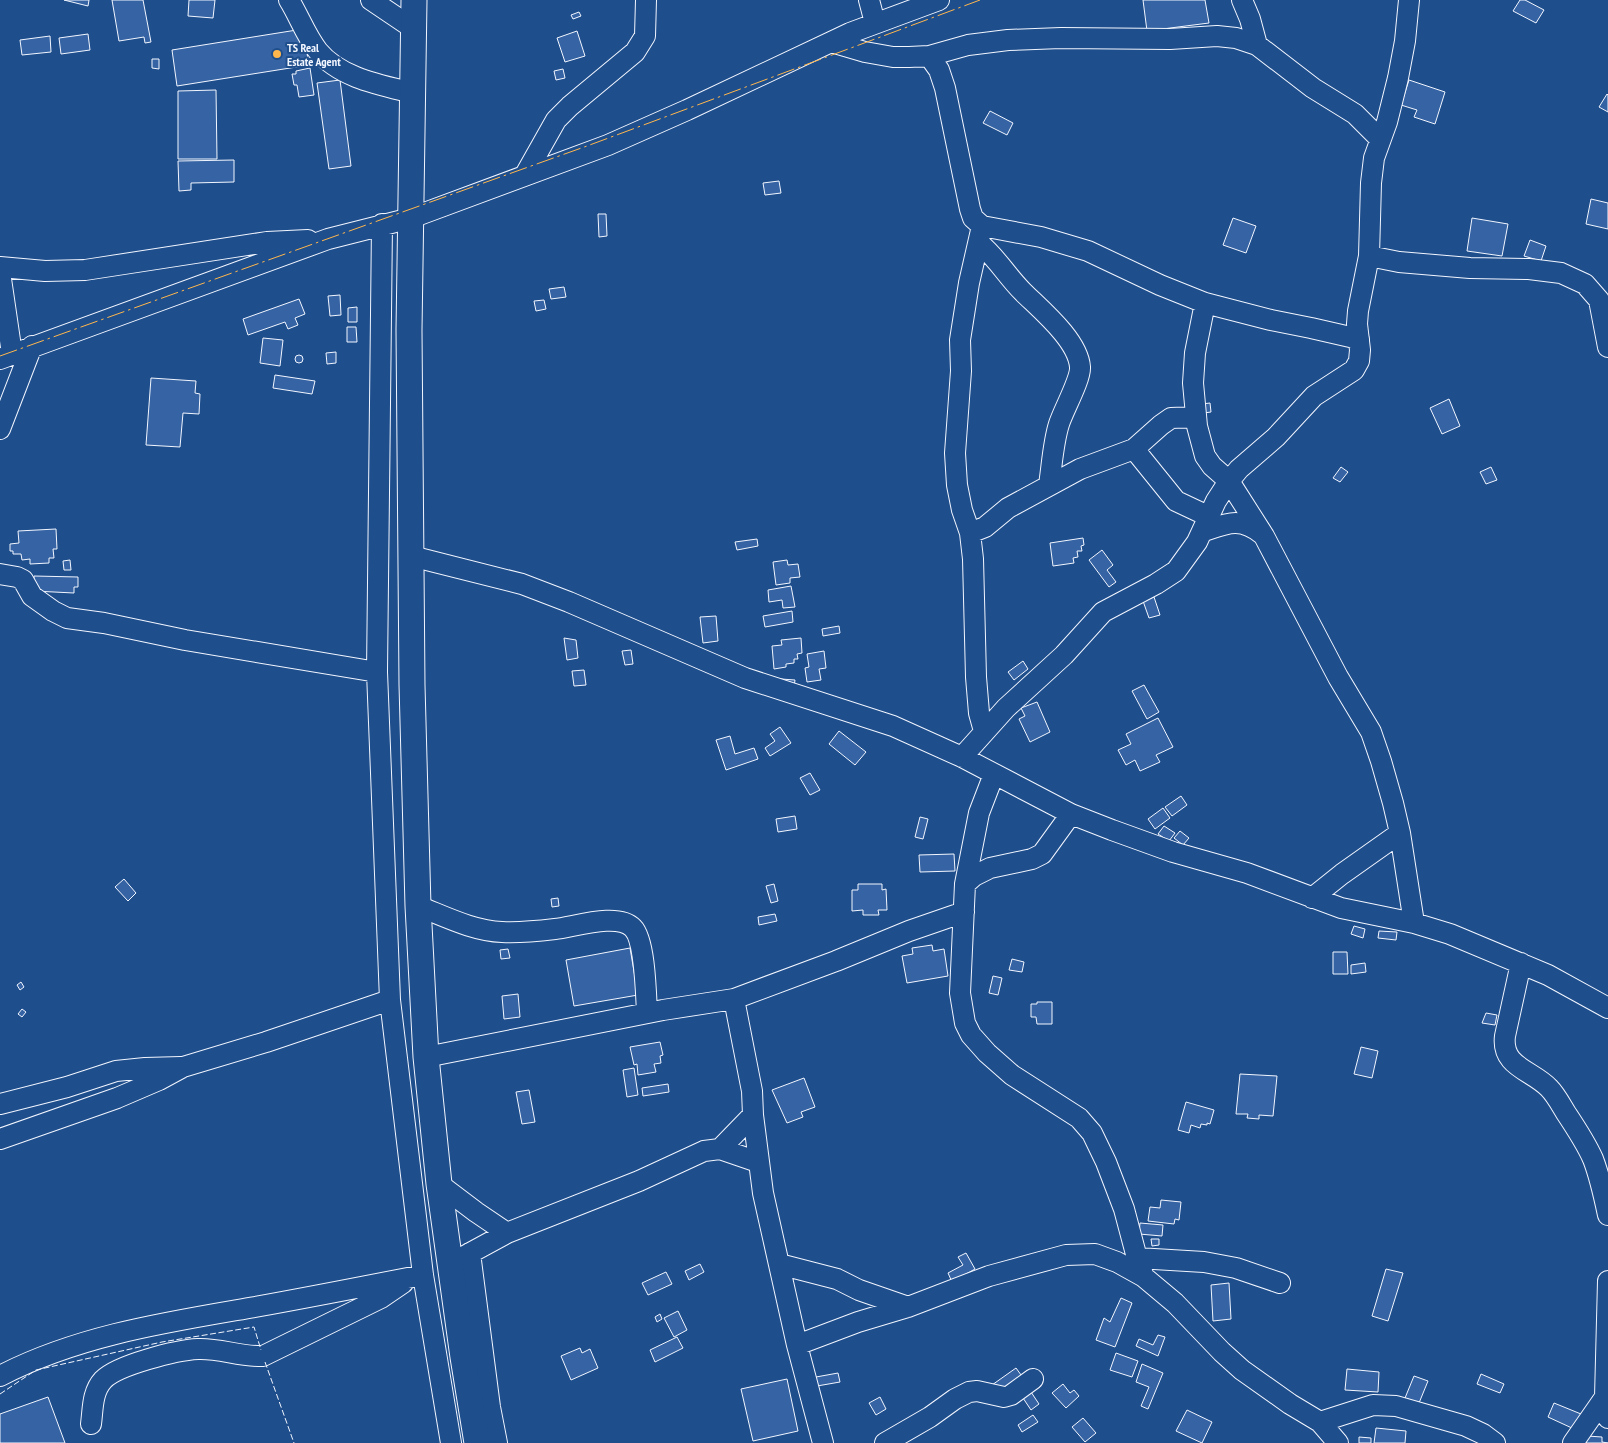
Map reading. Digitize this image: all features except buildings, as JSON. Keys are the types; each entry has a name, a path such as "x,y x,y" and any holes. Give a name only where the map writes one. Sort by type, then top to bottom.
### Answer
{"main road":[{"path":"414,0 409,330 414,802 418,906 426,1057 439,1184 460,1259 477,1443"}],"street":[{"path":"289,0 317,49 327,61 341,70 374,84 413,93"},
{"path":"371,0 414,29"},
{"path":"525,175 556,120 635,52 645,36 646,0"},
{"path":"869,0 875,23"},
{"path":"0,272 6,356 328,239 411,218 608,145 831,42 875,23 939,0"},
{"path":"1242,0 1250,19 1257,45"},
{"path":"962,757 1018,697 1064,655 1104,612 1176,571 1207,524 1216,501 1239,469 1276,437 1314,396 1339,382 1354,370 1359,361 1358,311 1369,256 1371,184 1374,158 1387,122 1398,78 1405,41 1409,0"},
{"path":"831,42 865,52 892,57 929,56 968,45 1008,40 1061,38 1170,39 1217,36 1236,38 1257,45 1314,88 1355,114 1380,139"},
{"path":"929,56 939,70 945,88 970,209 980,235 991,253 1022,291 1054,321 1069,341 1076,354 1080,368 1058,426 1049,485"},
{"path":"382,224 377,672 390,1000 418,1276 451,1443"},
{"path":"980,235 1041,237 1088,251 1160,285 1205,303 1271,320 1359,339"},
{"path":"980,235 969,283 960,340 961,371 955,453 957,485 962,510 970,533 973,559 976,677 979,713 984,732"},
{"path":"0,267 45,271 85,270 267,242 328,239"},
{"path":"1369,256 1399,262 1470,268 1529,269 1561,274 1585,284 1599,300 1608,347"},
{"path":"1205,303 1195,353 1193,383 1196,417 1205,456 1212,466 1229,481 1264,536 1338,677 1371,732 1382,761 1400,833 1414,923"},
{"path":"0,429 32,346"},
{"path":"970,533 985,527 1008,508 1080,469 1134,449 1171,418 1196,417"},
{"path":"1134,449 1176,501 1207,524 1240,523 1254,528 1264,536"},
{"path":"411,556 530,587 744,678 893,726 962,757 1071,814 1174,852 1247,873 1349,910 1414,923 1450,934 1548,974 1608,1008"},
{"path":"0,574 23,580 32,596 53,612 67,618 377,672"},
{"path":"994,774 980,813 965,884 960,993 965,1023 971,1035 987,1053 1012,1075 1079,1118 1092,1133 1106,1162 1124,1209 1144,1278"},
{"path":"965,884 974,876 990,868 1032,860 1042,854 1071,814"},
{"path":"1312,898 1400,833"},
{"path":"418,906 480,928 501,932 555,929 607,921 624,922 633,928 640,943 647,1013"},
{"path":"426,1057 647,1013 734,999 836,961 909,931 964,912"},
{"path":"1521,963 1505,1036 1504,1044 1506,1051 1509,1058 1518,1066 1550,1089 1580,1135 1593,1159 1608,1215"},
{"path":"734,999 752,1091 758,1162 763,1193 797,1344 823,1443"},
{"path":"0,1139 117,1098 159,1080 183,1067 211,1057 266,1042 390,1000"},
{"path":"2,1102 67,1087 116,1071 183,1067"},
{"path":"720,1149 753,1115"},
{"path":"498,1443 460,1259 507,1232 639,1182 704,1151 720,1149 758,1162"},
{"path":"439,1184 476,1212 507,1232"},
{"path":"797,1344 858,1322 908,1307 989,1276 1066,1255 1095,1254 1116,1262 1144,1278 1175,1303 1242,1370 1290,1404 1320,1422 1338,1443"},
{"path":"1137,1258 1204,1262 1236,1268 1280,1283"},
{"path":"779,1264 837,1279 859,1290 908,1307"},
{"path":"0,1376 21,1365 84,1342 136,1328 418,1276"},
{"path":"91,1424 95,1394 104,1380 116,1372 144,1361 199,1349 247,1356 263,1356 381,1298 418,1276"},
{"path":"1608,1282 1605,1396 1608,1418"},
{"path":"885,1443 905,1433 955,1398 969,1392 1004,1397 1011,1395 1033,1379"},
{"path":"1573,1443 1605,1396"},
{"path":"1320,1422 1373,1404 1396,1406 1466,1426 1483,1434 1495,1443"}],"fence":[{"path":"0,1394 36,1370 162,1342 254,1327 261,1350"},
{"path":"265,1362 294,1443"}],"power":[{"path":"0,356 587,146 980,0"}],"place":[{"name":"TS Real Estate Agent","path":"277,54"}]}
